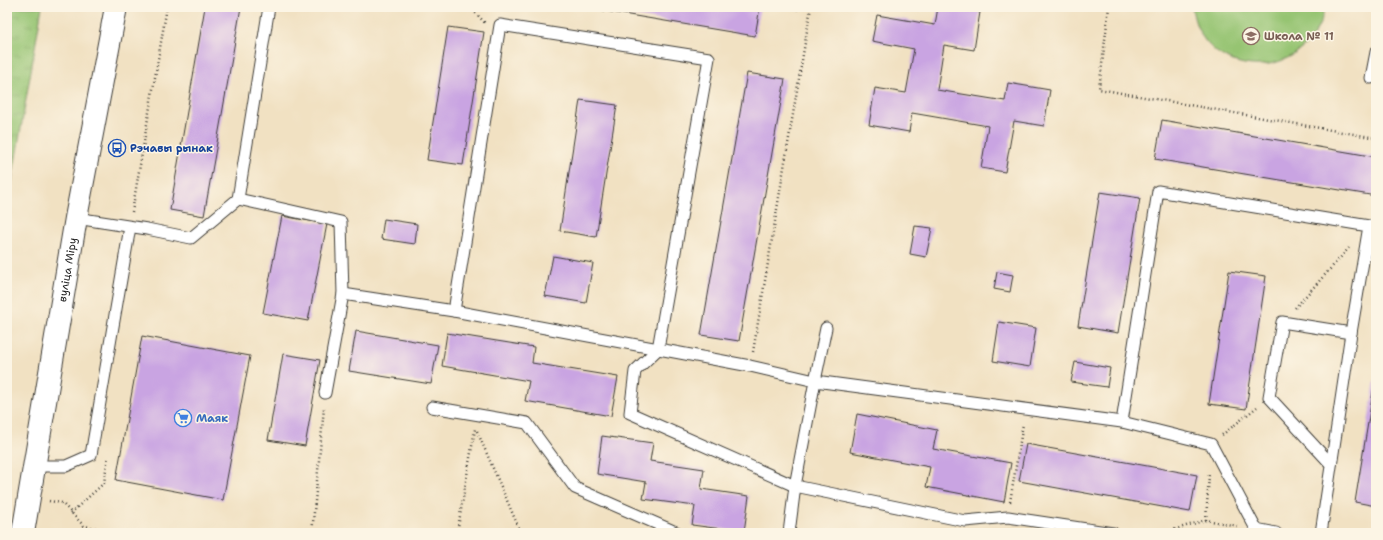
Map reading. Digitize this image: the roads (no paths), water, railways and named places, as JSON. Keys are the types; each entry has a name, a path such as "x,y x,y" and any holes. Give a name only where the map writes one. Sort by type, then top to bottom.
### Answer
{"main road":[{"name":"вуліца Міру","path":"22,533 76,218 116,7"}],"lane":[{"path":"76,218 191,238 238,199 269,7"},
{"path":"454,311 500,25 709,58 658,349 635,371 630,413 795,486 965,522 1008,517 1112,533"},
{"path":"1371,78 1376,52"},
{"path":"1122,422 1158,191 1369,226 1350,333 1321,533"},
{"path":"238,199 341,222 343,294 325,393"},
{"path":"34,466 66,466 91,455 130,227"},
{"path":"343,294 454,311 750,366 815,381 1122,422 1211,444 1256,529 1276,533"},
{"path":"1331,464 1269,397 1282,322 1350,333"},
{"path":"789,533 795,486 826,328"},
{"path":"432,407 527,423 574,488 678,533"}],"place":[{"name":"Школа № 11","path":"1251,36"},
{"name":"Рэчавы рынак","path":"117,148"},
{"name":"Маяк","path":"183,418"}]}
